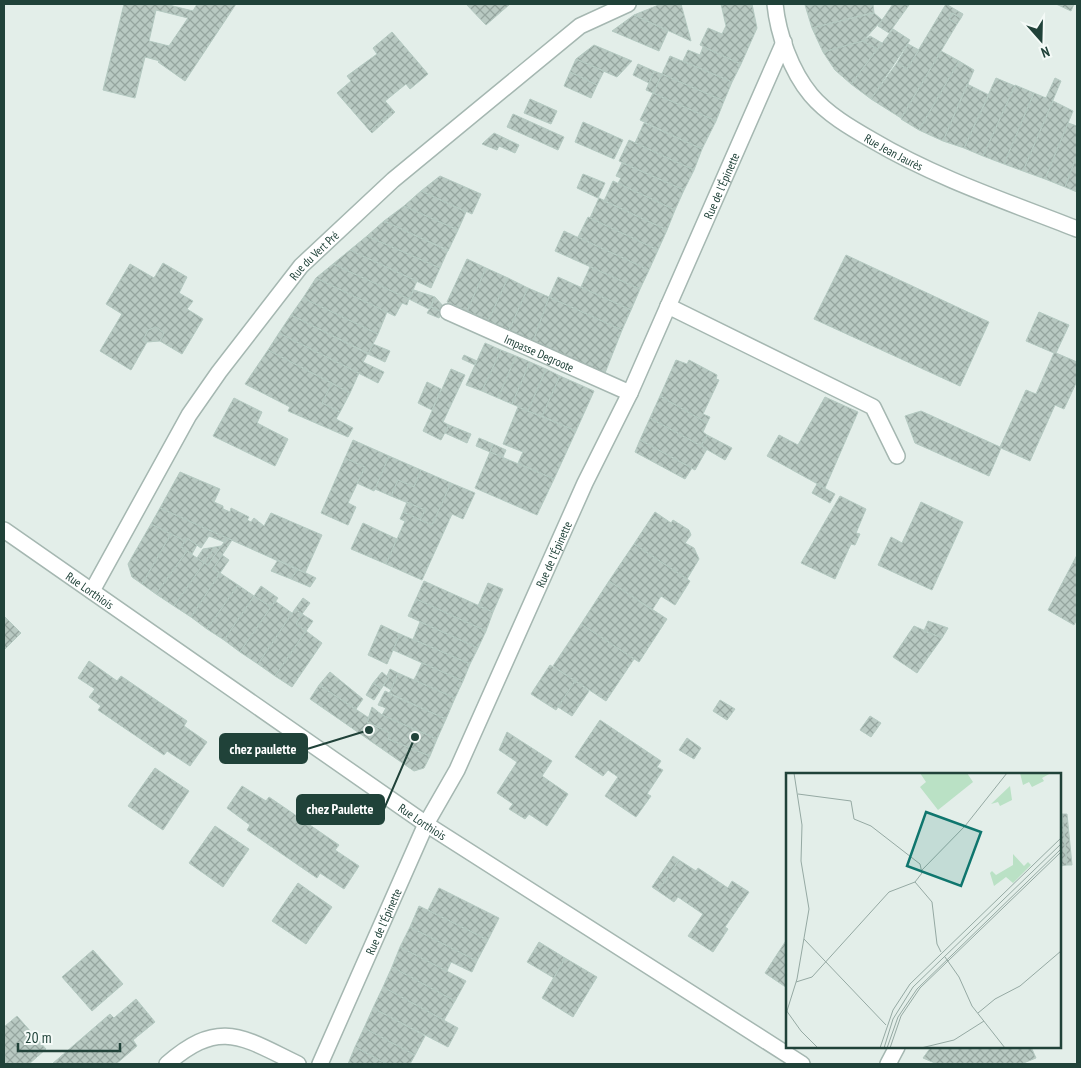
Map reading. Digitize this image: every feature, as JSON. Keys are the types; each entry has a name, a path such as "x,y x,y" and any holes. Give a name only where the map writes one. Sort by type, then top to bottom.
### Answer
{"street":[{"name":"Rue du Vert Pré","path":"92,591 189,415 219,372 301,266 393,180 580,26 628,4"},
{"name":"Rue Jean Jaurès","path":"775,4 784,42 796,70 811,95 832,114 859,133 904,159 946,178 1077,229"},
{"name":"Rue de l'Épinette","path":"320,1064 426,824 457,770 585,483 630,394 784,42"},
{"path":"668,306 873,407 897,456"},
{"name":"Impasse Degroote","path":"448,312 630,394"},
{"name":"Rue Lorthiois","path":"4,530 426,824 802,1064"},
{"path":"167,1064 183,1050 200,1040 214,1036 250,1041 298,1064"},
{"path":"888,1064 896,1048"}],"building":[{"path":"124,4 165,4 193,11 197,4 236,4 185,81 158,62 160,61 145,57 135,98 103,90","holes":["156,10 188,18 169,46 149,41"]},
{"path":"466,4 510,4 486,25"},
{"path":"661,4 681,4 691,41 634,15"},
{"path":"721,4 752,4 757,28 741,64 700,45 708,28 722,34 726,26"},
{"path":"873,4 874,13 812,28 805,5"},
{"path":"893,4 909,5 889,33 878,26"},
{"path":"946,4 963,14 961,18 952,13 949,19 957,24 901,118 871,99 897,63 907,69"},
{"path":"1056,4 1074,4 1071,11"},
{"path":"874,13 882,20 863,41 823,52 812,28"},
{"path":"952,13 961,18 957,24 949,19"},
{"path":"634,15 668,31 659,51 612,31"},
{"path":"893,29 910,40 871,99 851,84"},
{"path":"392,32 428,74 410,89 406,84 385,101 393,110 370,131 337,93 351,81 347,76 377,54 373,48"},
{"path":"870,36 882,43 877,49 863,41"},
{"path":"863,41 877,49 851,84 835,70 823,52"},
{"path":"908,44 919,50 907,69 897,63"},
{"path":"594,45 632,61 617,77 576,59"},
{"path":"703,47 741,64 732,82 683,61 688,50 700,55"},
{"path":"941,51 959,61 919,130 901,119"},
{"path":"670,56 732,82 724,101 662,74"},
{"path":"576,59 604,71 597,85 570,72"},
{"path":"959,61 974,70 943,141 919,130"},
{"path":"638,64 654,71 649,83 633,75"},
{"path":"654,71 662,74 653,93 646,90"},
{"path":"570,72 597,85 591,98 564,86"},
{"path":"662,74 724,101 716,121 653,93"},
{"path":"996,78 1015,86 983,156 964,148"},
{"path":"1055,78 1061,81 1023,171 1004,164 1034,93 1046,98"},
{"path":"967,84 989,95 964,148 943,141"},
{"path":"1015,85 1034,93 1004,164 983,156"},
{"path":"653,93 716,121 702,149 640,120"},
{"path":"530,99 557,111 551,124 524,113"},
{"path":"1053,101 1073,111 1045,179 1023,171"},
{"path":"393,110 395,112 372,133 370,131"},
{"path":"513,114 564,137 558,150 507,127"},
{"path":"583,122 623,140 614,159 575,142"},
{"path":"644,123 702,149 694,170 635,143"},
{"path":"1068,123 1077,126 1077,155 1065,187 1045,179"},
{"path":"494,133 519,145 515,153 499,146 497,150 482,144"},
{"path":"629,140 694,170 684,190 619,161"},
{"path":"1077,155 1077,192 1065,187"},
{"path":"622,163 684,190 675,210 618,183 621,178 616,176"},
{"path":"583,174 605,183 598,198 577,188"},
{"path":"440,176 481,194 472,214 421,191"},
{"path":"613,181 675,210 667,230 604,201"},
{"path":"421,191 466,212 458,230 404,206"},
{"path":"599,198 667,230 658,250 590,218"},
{"path":"404,206 458,230 448,251 384,221"},
{"path":"588,217 658,250 649,270 578,237"},
{"path":"384,221 448,250 440,268 367,236"},
{"path":"564,231 649,270 640,289 555,251"},
{"path":"367,236 440,268 431,288 350,250"},
{"path":"350,250 417,281 409,299 333,264"},
{"path":"846,255 989,322 960,386 814,319"},
{"path":"467,259 486,268 467,311 447,302"},
{"path":"163,263 187,277 179,293 193,301 187,309 203,319 182,354 160,341 164,333 156,327 148,330 143,340 147,342 131,370 100,351 122,314 106,304 130,264 154,278"},
{"path":"333,264 409,299 407,305 402,303 395,316 316,278"},
{"path":"590,267 640,289 631,310 581,287"},
{"path":"486,268 508,278 488,321 467,311"},
{"path":"558,277 631,310 622,330 549,297"},
{"path":"316,278 387,312 378,334 303,298"},
{"path":"508,278 528,288 509,330 488,321"},
{"path":"528,288 549,297 531,347 509,330"},
{"path":"414,290 435,297 429,309 409,299"},
{"path":"435,297 444,307 442,312 431,307"},
{"path":"549,297 622,330 603,378 531,347"},
{"path":"303,298 378,334 368,354 291,315"},
{"path":"431,307 442,312 439,318 427,313"},
{"path":"1039,312 1069,325 1056,353 1077,362 1077,381 1064,409 1055,405 1030,461 1001,448 989,476 915,443 905,416 921,411 1000,447 1026,390 1036,394 1054,353 1026,341"},
{"path":"291,315 368,353 363,362 384,372 378,383 279,333"},
{"path":"156,327 164,333 160,341 147,342 143,340 148,330"},
{"path":"279,333 359,373 350,393 268,350"},
{"path":"485,343 501,350 482,391 466,385"},
{"path":"373,344 390,351 385,362 368,354"},
{"path":"268,350 332,383 322,403 340,412 336,419 353,428 348,437 288,411 290,407 245,384"},
{"path":"501,350 516,356 498,398 482,391"},
{"path":"464,355 477,361 475,365 462,359"},
{"path":"516,356 530,362 512,404 498,398"},
{"path":"676,360 687,364 689,360 717,375 716,379 719,380 703,414 710,417 707,423 660,396"},
{"path":"530,362 546,369 528,411 512,404"},
{"path":"451,369 465,375 443,422 449,425 441,440 423,431"},
{"path":"546,369 560,376 542,416 528,411"},
{"path":"560,376 594,391 576,431 542,416"},
{"path":"427,382 441,389 432,410 418,403"},
{"path":"332,383 350,393 340,412 322,403"},
{"path":"660,396 707,423 703,432 707,435 701,446 650,418"},
{"path":"825,397 858,412 825,488 767,456 779,435 798,445"},
{"path":"234,398 262,412 257,423 288,439 275,466 213,436"},
{"path":"518,407 576,431 554,479 518,463 523,452 503,444"},
{"path":"650,418 707,449 695,470 640,440"},
{"path":"449,425 471,434 467,443 445,433"},
{"path":"707,435 732,448 725,460 701,446"},
{"path":"479,438 493,444 490,452 476,446"},
{"path":"353,440 389,456 374,491 357,483 365,467 345,458"},
{"path":"640,440 692,468 685,479 635,452"},
{"path":"493,444 506,450 503,457 490,452"},
{"path":"490,452 554,479 537,515 475,488"},
{"path":"389,456 421,470 414,487 398,480 391,496 375,489"},
{"path":"345,458 365,467 348,503 356,507 348,525 321,513"},
{"path":"421,470 451,483 432,525 420,520 425,510 391,496 398,480 414,487"},
{"path":"180,472 220,489 214,502 230,512 231,508 249,517 247,520 251,522 254,518 264,526 271,513 322,535 305,573 160,508"},
{"path":"451,483 475,493 463,519 452,514 422,580 386,564 405,521 400,519 403,512 432,525"},
{"path":"817,484 835,494 830,503 812,493"},
{"path":"840,496 866,509 856,533 860,534 855,545 851,544 835,579 801,563"},
{"path":"407,502 425,510 420,520 403,512"},
{"path":"921,502 963,522 932,590 878,565 891,537 902,543"},
{"path":"160,508 227,538 224,542 209,536 201,548 187,538 185,541 151,524"},
{"path":"655,512 671,523 673,520 689,530 691,535 685,543 694,548 699,559 687,579 634,544"},
{"path":"363,523 397,539 386,564 351,549"},
{"path":"151,524 171,534 142,584 132,577 128,564"},
{"path":"171,534 185,541 181,547 187,551 156,594 142,584"},
{"path":"187,538 197,545 192,554 181,547"},
{"path":"227,538 232,540 213,569 220,573 191,617 174,606 204,563 208,565"},
{"path":"634,544 690,581 675,605 661,596 652,610 609,581"},
{"path":"221,546 208,565 204,563 215,547"},
{"path":"215,547 204,563 197,558 203,549"},
{"path":"187,551 204,563 174,606 156,594"},
{"path":"222,555 229,560 220,573 213,569"},
{"path":"1077,555 1077,619 1074,625 1048,610"},
{"path":"278,560 298,569 291,579 271,571"},
{"path":"298,569 316,578 310,587 291,579"},
{"path":"220,573 238,585 207,629 191,617"},
{"path":"424,581 493,612 486,631 416,599"},
{"path":"609,581 667,619 639,662 581,624"},
{"path":"488,583 503,589 493,612 478,606"},
{"path":"238,585 254,596 224,640 207,629"},
{"path":"261,586 278,598 271,607 254,596"},
{"path":"254,596 271,607 240,652 224,640"},
{"path":"303,598 310,603 302,614 295,609"},
{"path":"416,599 486,631 478,648 408,616"},
{"path":"275,601 292,613 258,664 240,652"},
{"path":"295,609 302,614 296,624 306,631 275,676 258,664"},
{"path":"302,614 313,621 306,631 296,624"},
{"path":"4,616 21,633 4,650"},
{"path":"928,621 948,628 942,638 924,631"},
{"path":"420,622 478,648 470,664 413,639"},
{"path":"581,624 634,659 606,701 553,666"},
{"path":"381,625 400,634 387,664 368,655"},
{"path":"914,626 942,638 917,673 893,657"},
{"path":"306,631 322,643 292,687 275,676"},
{"path":"400,634 470,664 463,681 393,650"},
{"path":"89,661 117,681 121,676 187,721 184,726 207,742 190,766 167,751 164,755 98,710 101,706 89,697 95,689 78,678"},
{"path":"422,663 463,681 455,698 414,680"},
{"path":"550,665 575,681 556,710 531,694"},
{"path":"390,669 398,673 391,690 383,685 389,678 387,676"},
{"path":"330,672 363,699 356,709 319,685"},
{"path":"382,672 389,678 381,689 373,683"},
{"path":"398,673 455,698 446,719 389,694"},
{"path":"575,681 589,691 572,716 558,707"},
{"path":"373,683 381,689 374,700 366,695"},
{"path":"319,685 369,718 367,722 390,733 388,739 430,756 424,768 414,771 310,699"},
{"path":"385,691 446,719 437,739 382,715 386,708 378,705"},
{"path":"720,700 735,709 727,720 713,711"},
{"path":"372,707 382,715 437,739 430,756 388,739 390,733 367,722"},
{"path":"870,716 881,723 871,737 860,730"},
{"path":"600,720 661,761 657,767 663,770 647,794 651,796 636,817 605,796 618,777 608,770 603,776 575,757"},
{"path":"507,732 552,761 542,776 568,794 547,826 529,814 525,819 509,809 513,804 497,793 517,762 499,750"},
{"path":"687,738 701,748 694,759 679,750"},
{"path":"155,768 189,791 163,830 128,806"},
{"path":"242,786 266,801 269,797 339,845 335,850 359,866 344,889 320,873 317,878 247,830 250,825 227,808"},
{"path":"1061,814 1062,814 1067,865 1061,866"},
{"path":"1062,814 1067,814 1072,865 1067,865"},
{"path":"215,826 249,849 223,887 189,863"},
{"path":"673,856 679,860 658,891 652,887"},
{"path":"679,860 696,871 698,868 728,888 732,881 749,892 725,927 728,929 713,952 688,936 703,914 678,897 674,902 658,891"},
{"path":"298,883 332,907 306,944 272,921"},
{"path":"439,888 499,918 488,940 428,910"},
{"path":"419,906 488,940 477,961 410,927"},
{"path":"410,927 477,961 472,972 451,962 447,971 400,947"},
{"path":"786,941 786,987 765,973"},
{"path":"539,942 565,958 554,978 527,962"},
{"path":"400,947 466,981 455,1001 392,967"},
{"path":"93,950 123,984 92,1011 62,977"},
{"path":"565,958 597,977 573,1017 542,998"},
{"path":"392,967 455,1001 444,1020 383,987"},
{"path":"383,987 458,1028 448,1047 373,1008"},
{"path":"136,999 155,1022 133,1040 137,1046 116,1064 52,1064 110,1014 114,1018"},
{"path":"373,1008 425,1036 415,1055 364,1028"},
{"path":"17,1016 46,1049 29,1064 5,1064 4,1027"},
{"path":"364,1028 415,1055 410,1064 387,1064 355,1047"},
{"path":"355,1047 387,1064 348,1064"},
{"path":"930,1048 1031,1048 1036,1058 1021,1064 937,1064 923,1058"}],"place":[{"name":"chez paulette","path":"369,730"},
{"name":"chez Paulette","path":"415,737"}]}
